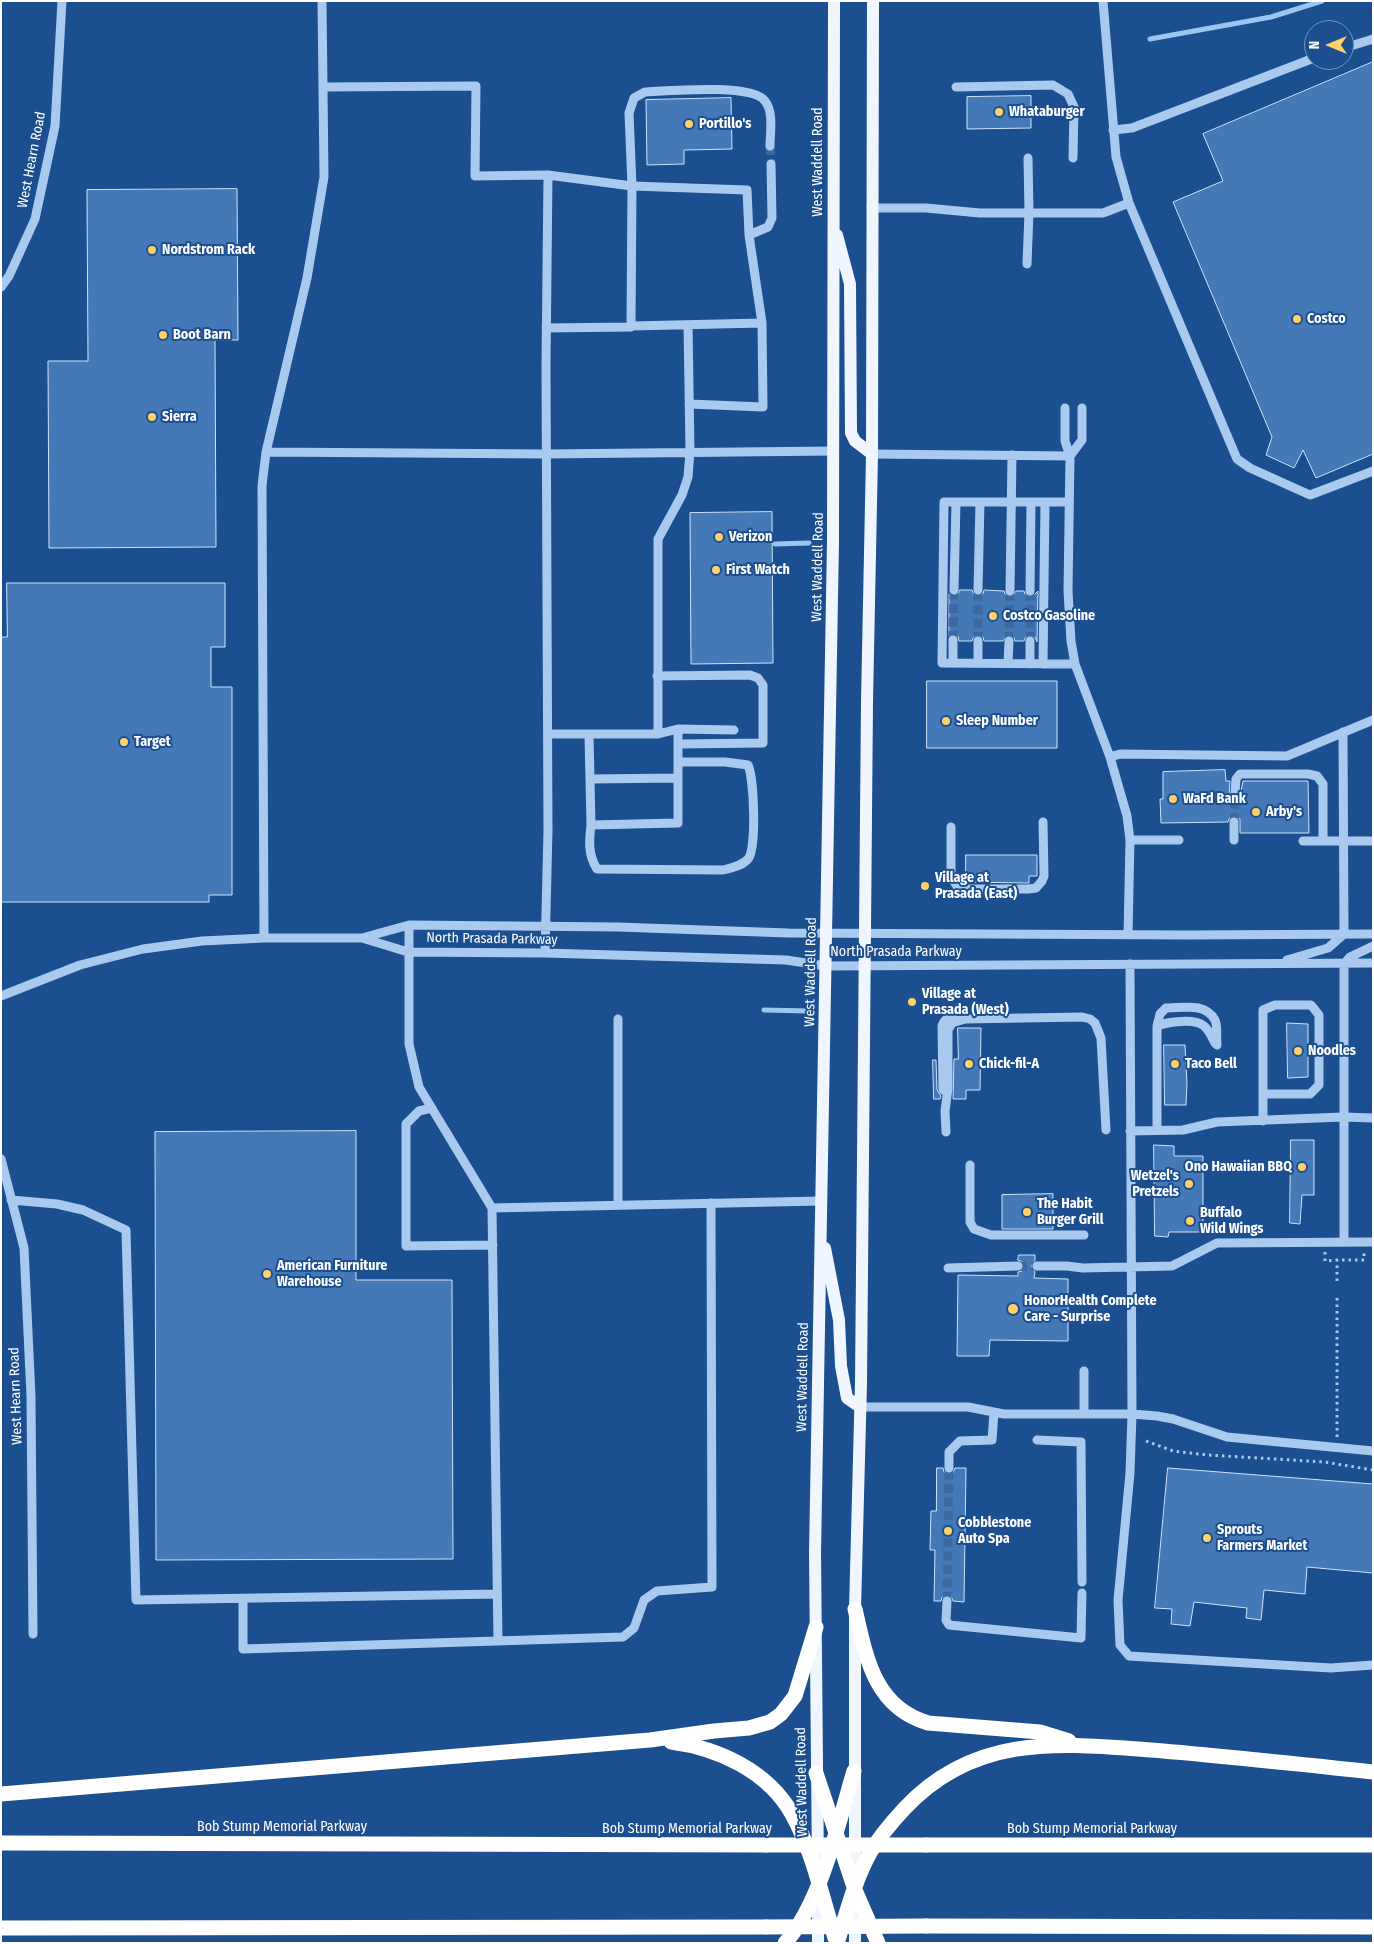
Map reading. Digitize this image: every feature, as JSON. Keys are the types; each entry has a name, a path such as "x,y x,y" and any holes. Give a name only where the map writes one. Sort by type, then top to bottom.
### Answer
{"highway":[{"path":"855,1609 869,1665 885,1695 903,1712 915,1719 928,1722 1040,1732 1080,1745"},
{"path":"1,1794 650,1740 749,1728 770,1722 782,1714 795,1696 816,1627"},
{"path":"650,1740 689,1744 709,1750 730,1758 762,1779 791,1812 801,1831 837,1943 855,1890 872,1850 889,1826 919,1794 947,1773 982,1757 1017,1748 1080,1745 1222,1756 1373,1772"},
{"path":"784,1943 801,1922 818,1884 854,1772"},
{"path":"816,1773 855,1890 878,1943"},
{"name":"Bob Stump Memorial Parkway","path":"1,1843 1373,1845"},
{"path":"1,1928 1373,1927"}],"main road":[{"name":"West Waddell Road","path":"818,1943 816,1627 820,1221 827,933 833,451 834,1"},
{"path":"855,1943 855,1609 860,1407 872,454 871,208 873,1"},
{"path":"833,218 850,284 851,433 855,441 872,454"},
{"path":"820,1221 839,1320 843,1383 847,1398 860,1407"}],"street":[{"name":"West Hearn Road","path":"1,287 9,276 35,219 53,135 58,84 62,1"},
{"path":"264,938 262,486 266,452 307,278 324,177 322,1"},
{"path":"1103,1 1116,157 1129,203 1236,459 1250,468 1310,496 1373,471"},
{"path":"1354,45 1373,39"},
{"path":"1113,130 1132,128 1304,62"},
{"path":"956,87 1053,85 1068,94 1074,107 1073,158"},
{"path":"324,86 476,86 475,176 548,175 632,186 747,190 749,235 762,323 763,407 689,404"},
{"path":"631,326 632,186 629,113 634,98 645,92 729,89 753,93 765,100 770,110 770,146"},
{"path":"1027,264 1029,214 1028,158"},
{"path":"749,235 768,227 772,218 771,164"},
{"path":"545,953 548,830 546,328 548,175"},
{"path":"871,208 926,208 980,214 1103,214 1129,203"},
{"path":"546,328 762,323"},
{"path":"658,734 658,539 682,495 688,478 690,451 688,325"},
{"path":"1065,408 1066,441 1070,456 1068,591 1071,641 1075,664 1110,757 1127,816 1130,840 1128,935"},
{"path":"1070,456 1082,440 1082,408"},
{"path":"266,452 546,454 833,451"},
{"path":"872,454 1070,456"},
{"path":"1010,591 1012,455"},
{"path":"1069,502 944,502 942,662 1075,664"},
{"path":"954,590 956,502"},
{"path":"978,590 980,502"},
{"path":"1030,591 1031,503"},
{"path":"1043,664 1045,503"},
{"path":"953,640 953,663"},
{"path":"978,641 978,663"},
{"path":"1008,664 1009,641"},
{"path":"1030,641 1030,664"},
{"path":"657,676 750,675 758,678 763,685 763,744 678,744"},
{"path":"1110,757 1120,754 1287,756 1373,720"},
{"path":"548,734 658,734 678,729 734,730"},
{"path":"591,825 678,823 678,729"},
{"path":"1277,963 1328,948 1344,934 1343,732"},
{"path":"589,735 591,825 588,842 592,861 597,869 723,870 735,867 747,860 752,852 754,817 752,779 748,765 725,762 678,762"},
{"path":"1235,793 1236,779 1240,774 1308,774 1317,776 1323,784 1323,841"},
{"path":"590,779 678,778"},
{"path":"951,827 951,877 957,886 968,889 1028,889 1036,888 1040,885 1044,876 1043,822"},
{"path":"1234,822 1234,840"},
{"path":"1130,840 1179,840"},
{"path":"1303,841 1373,841"},
{"path":"409,925 409,1044 419,1087 492,1208 498,1641"},
{"name":"North Prasada Parkway","path":"1,996 80,965 143,949 202,940 362,938 409,925 827,933 1373,934"},
{"name":"North Prasada Parkway","path":"362,938 408,952 545,953 786,960 826,966 1373,963"},
{"path":"1344,1242 1344,964 1350,957 1373,946"},
{"path":"1130,964 1130,1130 1133,1268 1132,1414 1130,1473 1118,1600 1120,1645 1129,1656 1330,1668 1373,1665"},
{"path":"1263,1094 1310,1094 1319,1085 1319,1015 1311,1005 1275,1004 1264,1010 1263,1094 1263,1121"},
{"path":"1156,1130 1157,1026 1160,1014 1166,1008 1199,1007 1215,1021 1217,1045 1204,1026 1197,1022 1166,1022 1157,1026"},
{"path":"946,1132 948,1030 952,1023 966,1019 1082,1017 1090,1019 1095,1023 1101,1038 1106,1099 1106,1130"},
{"path":"618,1019 618,1205"},
{"path":"432,1108 419,1111 406,1124 406,1246 493,1245"},
{"path":"1130,1130 1184,1130 1217,1122 1373,1118"},
{"name":"West Hearn Road","path":"1,1160 24,1248 31,1396 33,1634"},
{"path":"970,1166 970,1222 974,1229 991,1235 1084,1235"},
{"path":"12,1200 57,1204 83,1210 126,1230 136,1600 497,1594"},
{"path":"492,1208 821,1201"},
{"path":"243,1599 243,1650 623,1637 634,1628 644,1600 657,1591 712,1587 711,1203"},
{"path":"1037,1266 1133,1268 1172,1266 1217,1243 1373,1242"},
{"path":"948,1268 1018,1266"},
{"path":"1084,1371 1084,1414"},
{"path":"860,1407 968,1407 1011,1414 1132,1414 1173,1419 1227,1437 1373,1451"},
{"path":"948,1468 948,1452 960,1441 992,1440 994,1412"},
{"path":"1037,1440 1081,1442 1082,1582"},
{"path":"947,1601 946,1620 949,1625 1081,1638 1082,1593"}],"path":[{"path":"1326,1252 1326,1261 1364,1260 1364,1252"},
{"path":"1337,1260 1337,1281"},
{"path":"1336,1438 1337,1298"},
{"path":"1146,1441 1174,1451 1208,1455 1325,1462 1373,1470"}],"building":[{"name":"Costco","path":"1373,62 1373,454 1316,478 1303,450 1294,468 1266,455 1272,437 1173,202 1223,181 1203,134"},
{"name":"Whataburger","path":"1031,96 1031,128 967,129 967,97"},
{"name":"Portillo's","path":"731,98 732,149 684,150 684,164 647,165 646,100"},
{"path":"237,189 238,340 215,340 216,547 49,548 48,361 88,361 87,190"},
{"path":"772,512 773,663 691,664 690,513"},
{"path":"7,583 225,583 225,647 211,647 211,687 232,687 232,895 209,895 209,902 1,902 1,637 7,637"},
{"name":"Costco Gasoline","path":"960,590 972,590 974,595 978,596 983,594 984,590 1004,591 1009,597 1013,596 1016,591 1024,591 1029,597 1038,591 1037,642 1035,637 1030,635 1026,636 1024,641 1015,641 1010,635 1006,636 1003,641 984,641 983,637 978,635 974,636 972,641 959,641 958,636 953,634 949,636 949,594 957,596"},
{"path":"927,681 1057,681 1057,748 927,748"},
{"path":"1225,770 1226,781 1230,781 1229,795 1234,799 1240,796 1243,781 1308,781 1309,833 1240,833 1240,819 1234,816 1230,817 1228,822 1161,823 1160,799 1163,799 1163,772"},
{"path":"966,855 1037,855 1037,876 1029,876 1029,883 966,882"},
{"name":"Noodles","path":"1287,1023 1308,1024 1308,1077 1288,1078"},
{"name":"Chick-fil-A","path":"958,1028 981,1028 980,1090 966,1090 966,1099 953,1099 954,1059 958,1059"},
{"name":"Taco Bell","path":"1164,1045 1185,1045 1186,1105 1165,1105"},
{"path":"933,1060 936,1060 937,1090 941,1096 940,1099 934,1099"},
{"path":"356,1131 356,1280 452,1280 453,1559 156,1560 155,1132"},
{"name":"Ono Hawaiian BBQ","path":"1291,1140 1314,1140 1314,1195 1302,1195 1300,1224 1290,1223"},
{"path":"1154,1145 1174,1146 1174,1156 1203,1156 1203,1232 1169,1232 1168,1237 1155,1236"},
{"name":"The Habit Burger Grill","path":"1053,1194 1053,1229 1002,1229 1002,1195"},
{"name":"HonorHealth Complete Care - Surprise","path":"1019,1255 1035,1255 1035,1260 1031,1266 1035,1272 1034,1278 1068,1279 1068,1341 990,1340 989,1356 957,1356 958,1275 1018,1276 1018,1272 1022,1271 1024,1266 1023,1262 1018,1260"},
{"name":"Cobblestone Auto Spa","path":"937,1468 943,1468 944,1472 949,1474 953,1473 955,1468 966,1468 964,1602 953,1601 951,1596 947,1595 942,1597 941,1601 934,1601 935,1550 930,1550 931,1511 936,1511"},
{"path":"1168,1468 1373,1484 1373,1573 1307,1567 1305,1594 1264,1590 1261,1620 1246,1618 1247,1608 1194,1602 1190,1626 1171,1624 1172,1609 1155,1608"}],"waterway":[{"path":"1150,39 1271,17 1322,1"},
{"path":"775,544 809,543"},
{"path":"764,1010 809,1011"}],"tunnel":[{"path":"770,146 771,164"},
{"path":"953,640 954,590"},
{"path":"978,590 978,641"},
{"path":"1009,641 1010,591"},
{"path":"1030,591 1030,641"},
{"path":"1234,822 1235,793"},
{"path":"1018,1266 1037,1266"},
{"path":"947,1601 949,1468"}],"place":[{"name":"Whataburger","path":"999,112"},
{"name":"Portillo's","path":"689,124"},
{"name":"Nordstrom Rack","path":"152,250"},
{"name":"Costco","path":"1297,319"},
{"name":"Boot Barn","path":"163,335"},
{"name":"Sierra","path":"152,417"},
{"name":"Verizon","path":"719,537"},
{"name":"First Watch","path":"716,570"},
{"name":"Costco Gasoline","path":"993,616"},
{"name":"Sleep Number","path":"946,721"},
{"name":"Target","path":"124,742"},
{"name":"WaFd Bank","path":"1173,799"},
{"name":"Arby's","path":"1256,812"},
{"name":"Village at Prasada (East)","path":"925,886"},
{"name":"Village at Prasada (West)","path":"912,1002"},
{"name":"Noodles","path":"1298,1051"},
{"name":"Chick-fil-A","path":"969,1064"},
{"name":"Taco Bell","path":"1175,1064"},
{"name":"Ono Hawaiian BBQ","path":"1302,1167"},
{"name":"Wetzel's Pretzels","path":"1189,1184"},
{"name":"The Habit Burger Grill","path":"1027,1212"},
{"name":"Buffalo Wild Wings","path":"1190,1221"},
{"name":"American Furniture Warehouse","path":"267,1274"},
{"name":"HonorHealth Complete Care - Surprise","path":"1013,1309"},
{"name":"Cobblestone Auto Spa","path":"948,1531"},
{"name":"Sprouts Farmers Market","path":"1207,1538"}]}
